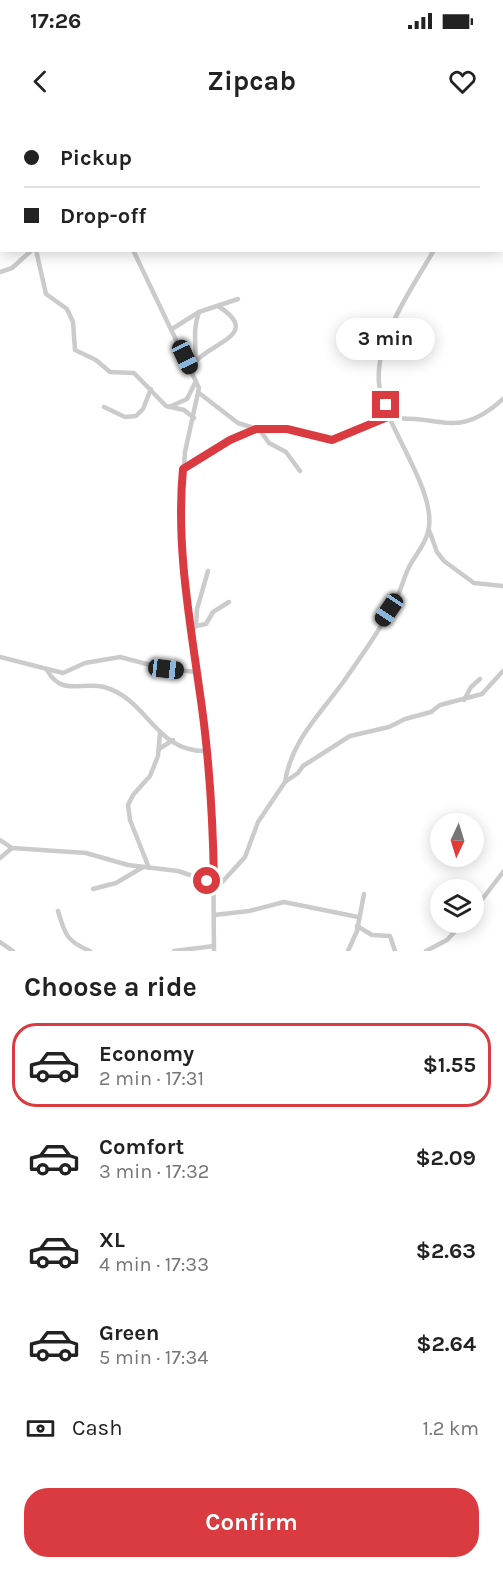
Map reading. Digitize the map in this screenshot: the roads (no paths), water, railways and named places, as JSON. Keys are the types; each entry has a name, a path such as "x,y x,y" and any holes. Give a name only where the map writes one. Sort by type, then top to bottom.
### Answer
{"street":[{"path":"0,272 16,266 32,252"},
{"path":"35,252 46,294 65,305 73,322 72,341 75,350 96,360 110,372 134,373 169,407 184,411 194,418"},
{"path":"134,252 196,381 199,393 183,469 183,558 213,831 214,948 174,951"},
{"path":"433,252 395,318 384,349 379,381 390,418 414,468 428,506 429,529 437,552 444,561 474,583 503,586"},
{"path":"172,329 199,312 238,299"},
{"path":"192,374 196,361 203,353 233,336 236,331 236,324 218,306"},
{"path":"196,361 193,338 199,312"},
{"path":"169,407 188,399 196,381"},
{"path":"104,407 125,417 136,416 143,409 150,389"},
{"path":"199,393 238,423 258,429 287,429 332,440 390,418 453,425 482,416 503,399"},
{"path":"183,469 230,440 258,429"},
{"path":"258,429 269,443 286,452 300,471"},
{"path":"285,782 287,767 299,742 345,679 394,602 429,529"},
{"path":"196,626 197,609 208,571"},
{"path":"190,632 196,626 206,624 213,612 229,602"},
{"path":"0,657 68,673 85,663 120,657 166,669 197,672"},
{"path":"47,669 53,680 61,685 99,686 115,691 136,704 160,733 188,751 206,751"},
{"path":"214,891 245,857 258,822 285,782 341,739 389,727 405,719 431,712 440,705 482,693 503,671"},
{"path":"464,700 471,687 480,679"},
{"path":"146,867 130,820 128,805 133,795 150,776 159,749 160,733"},
{"path":"159,749 173,740"},
{"path":"0,840 12,848 86,854 146,867 178,871 214,883"},
{"path":"0,858 12,848"},
{"path":"93,889 116,883 146,867"},
{"path":"484,897 503,872"},
{"path":"348,951 357,926 364,894"},
{"path":"214,915 249,911 284,902 358,917"},
{"path":"58,911 66,935 74,944 90,951"},
{"path":"357,926 372,935 384,938 390,936 395,951"},
{"path":"426,951 447,940 454,933"},
{"path":"0,942 13,951"}]}
